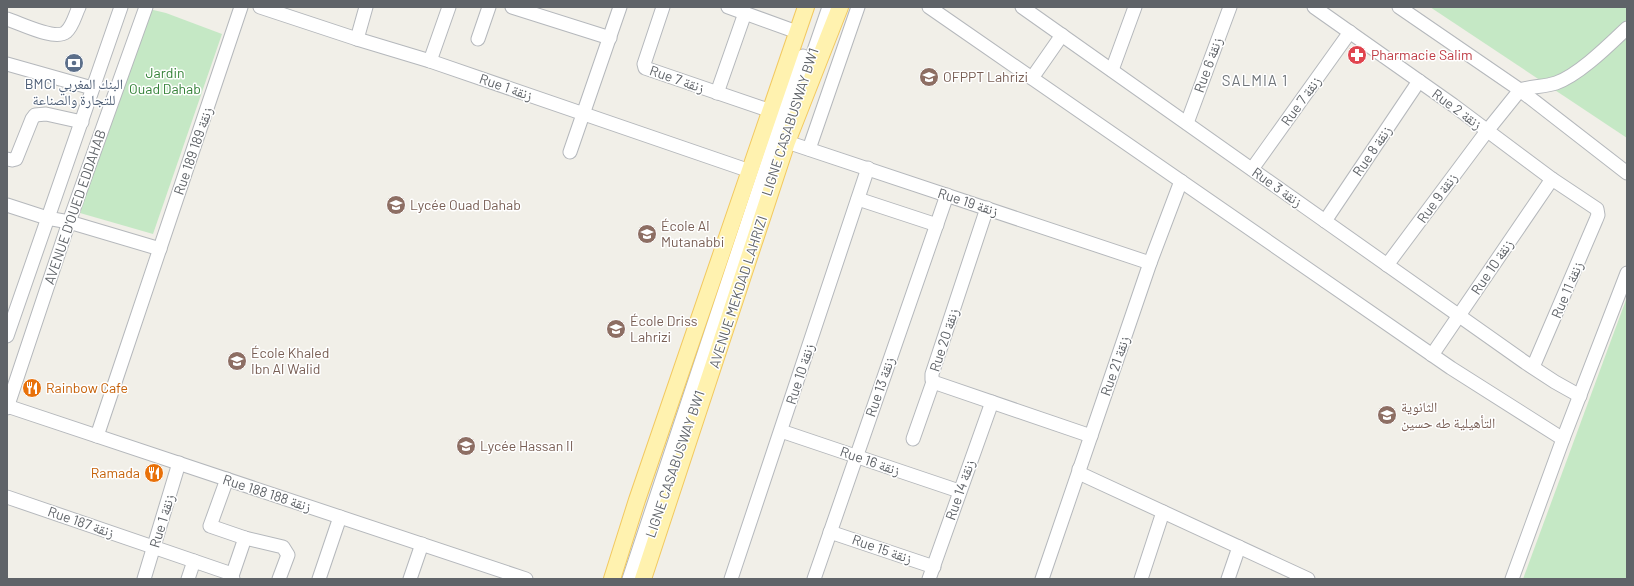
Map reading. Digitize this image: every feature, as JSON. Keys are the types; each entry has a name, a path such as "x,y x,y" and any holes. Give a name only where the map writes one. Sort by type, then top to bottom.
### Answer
{"main road":[{"name":"AVENUE MEKDAD LAHRIZI","path":"612,579 637,500 806,7"},
{"name":"AVENUE MEKDAD LAHRIZI","path":"643,579 787,142 840,7"}],"street":[{"path":"7,19 49,34 58,35 65,32 71,26 79,7"},
{"name":"AVENUE D'OUED EDDAHAB","path":"7,336 121,7"},
{"name":"AVENUE D'OUED EDDAHAB","path":"7,407 69,222 146,7"},
{"name":"Rue 189 زنقة 189","path":"97,436 242,7"},
{"name":"Rue 1 زنقة","path":"260,7 357,39 430,60 750,171"},
{"path":"357,39 366,7"},
{"path":"430,60 449,7"},
{"path":"478,39 489,7"},
{"path":"512,7 610,38"},
{"path":"570,152 620,7"},
{"name":"Rue 7 زنقة","path":"663,7 644,64 645,68 771,110"},
{"path":"728,7 797,32"},
{"name":"LIGNE CASABUSWAY BW1","path":"629,579 820,7"},
{"name":"LIGNE CASABUSWAY BW1","path":"637,579 828,7"},
{"path":"809,149 858,7"},
{"path":"929,7 1432,355 1563,439"},
{"name":"Rue 3 زنقة","path":"1022,7 1459,316 1555,382 1580,396"},
{"path":"1112,70 1136,7"},
{"name":"Rue 6 زنقة","path":"1187,123 1230,7"},
{"name":"Rue 2 زنقة","path":"1314,7 1419,81 1552,179 1595,207 1598,212"},
{"path":"1399,7 1520,90 1627,173"},
{"path":"718,93 745,13"},
{"path":"1520,90 1555,83 1568,77 1599,54 1627,28"},
{"name":"Rue 7 زنقة","path":"1252,169 1350,32"},
{"path":"1032,78 1062,35"},
{"path":"7,64 92,88"},
{"name":"Rue 8 زنقة","path":"1325,221 1419,81"},
{"name":"Rue 9 زنقة","path":"1387,265 1487,131 1520,90"},
{"path":"7,159 16,159 32,119 36,115 46,114 82,122"},
{"name":"Rue 19 زنقة","path":"787,142 1150,262"},
{"name":"Rue 10 زنقة","path":"731,579 868,168"},
{"name":"Rue 10 زنقة","path":"1432,355 1552,179"},
{"name":"Rue 21 زنقة","path":"1042,579 1150,262 1181,181"},
{"name":"Rue 13 زنقة","path":"814,579 947,195"},
{"path":"858,199 937,224"},
{"path":"7,205 47,218 69,222 160,249"},
{"name":"Rue 20 زنقة","path":"987,208 932,374 933,382 1091,436"},
{"name":"Rue 11 زنقة","path":"1533,367 1598,212"},
{"path":"1512,579 1563,439 1627,273"},
{"path":"913,439 933,382"},
{"name":"Rue 14 زنقة","path":"932,573 959,491 992,402"},
{"name":"Rue 188 زنقة 188","path":"7,407 180,463 526,579"},
{"name":"Rue 16 زنقة","path":"781,431 959,491"},
{"name":"Rue 1 زنقة","path":"144,579 180,463"},
{"path":"1079,469 1081,474 1308,579"},
{"path":"227,479 210,526 245,538 283,547 288,555 279,579"},
{"name":"Rue 187 زنقة","path":"7,497 154,547"},
{"path":"1141,579 1163,512"},
{"path":"319,579 340,517"},
{"name":"Rue 15 زنقة","path":"830,532 932,573"},
{"path":"154,547 226,572 233,578 245,538"},
{"path":"410,579 422,544"},
{"path":"1228,579 1239,547"},
{"path":"188,579 194,561"}],"green space":[{"path":"1430,7 1627,7 1627,138"},
{"name":"Jardin Ouad Dahab","path":"149,9 166,13 222,34 153,234 80,213"},
{"path":"1627,297 1627,579 1523,579"}],"place":[{"name":"Pharmacie Salim","path":"1357,55"},
{"name":"BMCI البنك المغربي للتجارة والصناعة","path":"74,63"},
{"name":"OFPPT Lahrizi","path":"929,77"},
{"name":"Lycée Ouad Dahab","path":"396,205"},
{"name":"École Al Mutanabbi","path":"647,234"},
{"name":"École Driss Lahrizi","path":"616,329"},
{"name":"École Khaled Ibn Al Walid","path":"237,361"},
{"name":"Rainbow Cafe","path":"32,388"},
{"name":"الثانوية التأهيلية طه حسين","path":"1387,415"},
{"name":"Lycée Hassan II","path":"466,446"},
{"name":"Ramada","path":"154,473"}],"district":[{"name":"SALMIA 1","path":"1255,81"}]}
